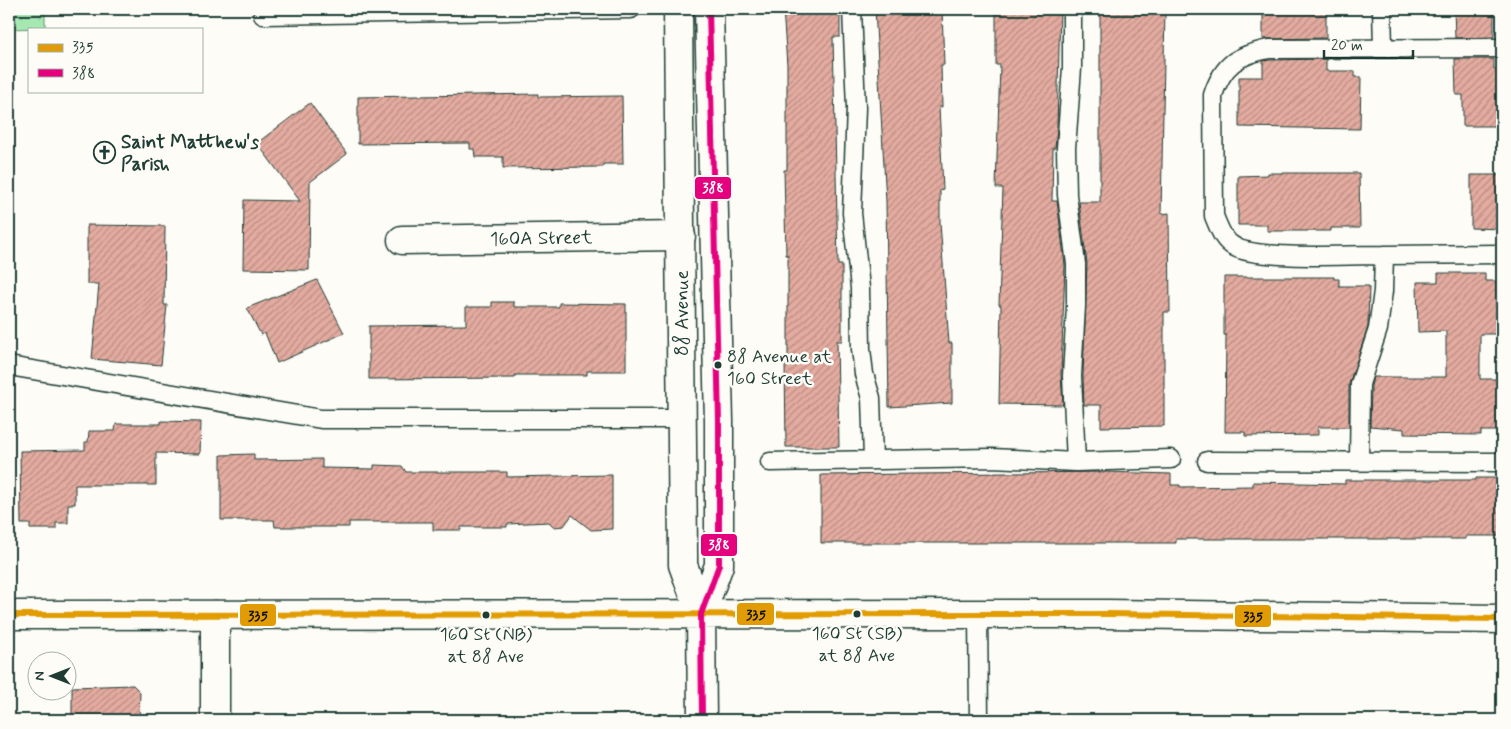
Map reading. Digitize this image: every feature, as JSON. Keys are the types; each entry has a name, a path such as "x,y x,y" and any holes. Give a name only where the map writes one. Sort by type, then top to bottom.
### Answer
{"main road":[{"name":"88 Avenue","path":"678,9 683,565 701,614 702,720"},
{"name":"88 Avenue","path":"701,614 720,565 719,420 709,9"},
{"name":"160A Street","path":"402,240 681,236"},
{"path":"9,615 978,614 1502,619"},
{"path":"215,615 215,720"}],"lane":[{"path":"263,15 631,9"},
{"path":"852,9 856,108 852,214 860,288 861,349 864,374 871,398 873,459"},
{"path":"1072,9 1072,68 1066,148 1067,195 1076,264 1072,376 1076,462"},
{"path":"1382,9 1383,47"},
{"path":"1502,48 1383,47 1269,49 1247,54 1230,65 1219,77 1213,95 1214,216 1221,234 1235,247 1256,254 1502,254"},
{"path":"1359,462 1360,384 1378,329 1383,291 1384,255"},
{"path":"9,366 321,419 682,419"},
{"path":"770,462 992,458 1076,462 1171,459"},
{"path":"1207,461 1502,462"},
{"path":"978,614 979,720"}],"green space":[{"path":"9,9 45,9 45,28 9,29"}],"building":[{"path":"783,9 840,9 840,37 833,37 838,265 842,265 842,341 837,341 839,447 786,447 785,360 788,360 788,255 786,255 784,170 787,170 787,65"},
{"path":"875,9 942,10 944,65 941,65 942,107 939,107 943,189 940,190 940,223 949,343 952,343 952,403 889,407 886,201"},
{"path":"996,9 1060,9 1057,128 1055,148 1053,148 1052,201 1057,201 1065,265 1061,375 1063,405 999,404 1001,305 999,305 1003,188 996,188 1000,65 996,65"},
{"path":"1100,9 1165,9 1161,214 1169,213 1170,312 1164,312 1164,426 1101,427 1101,405 1084,405 1083,376 1087,264 1079,202 1100,202"},
{"path":"1263,9 1326,9 1326,38 1263,39"},
{"path":"1454,9 1494,9 1494,37 1455,38"},
{"path":"1326,59 1326,71 1355,71 1355,77 1361,77 1360,129 1239,127 1239,77 1263,77 1263,61"},
{"path":"1455,59 1494,59 1494,69 1502,69 1502,126 1463,126 1463,95 1456,95"},
{"path":"538,94 538,97 622,96 623,164 603,164 603,167 503,168 503,157 475,157 474,149 470,149 470,143 358,144 358,97"},
{"path":"310,103 347,154 310,182 309,270 243,269 244,200 300,201 257,143"},
{"path":"1268,173 1359,173 1360,228 1331,228 1331,231 1267,231 1267,225 1238,225 1238,176 1268,175"},
{"path":"1471,175 1502,175 1502,229 1471,228"},
{"path":"87,225 165,226 164,305 167,305 161,365 92,359 99,284 87,284"},
{"path":"1438,273 1485,273 1485,281 1496,281 1497,334 1480,334 1480,379 1499,379 1499,431 1481,431 1481,435 1404,434 1404,429 1370,426 1373,377 1446,377 1446,331 1418,332 1417,282 1438,282"},
{"path":"1224,277 1334,277 1334,279 1339,279 1339,286 1369,286 1368,327 1349,384 1349,427 1318,427 1318,435 1245,436 1245,432 1225,432 1226,335 1224,335"},
{"path":"317,280 344,333 277,363 265,333 261,335 247,308"},
{"path":"492,302 514,302 514,307 559,307 559,303 626,304 626,371 587,371 587,375 515,375 515,378 369,379 369,326 466,325 466,307 492,307"},
{"path":"161,421 201,422 200,454 156,453 156,485 75,485 75,504 68,504 68,523 56,523 56,529 30,529 30,524 21,524 20,451 85,450 85,442 88,442 89,431 115,431 116,424 161,424"},
{"path":"254,454 254,460 322,459 322,468 374,469 374,465 402,466 406,472 507,472 507,477 612,475 612,529 591,530 572,515 564,526 554,527 549,522 507,524 507,527 461,527 461,530 433,530 433,522 349,522 349,527 275,527 274,520 221,520 221,455"},
{"path":"1106,472 1171,474 1171,485 1180,485 1180,487 1253,486 1253,482 1345,484 1345,480 1476,480 1476,478 1502,478 1502,536 1466,536 1466,539 1176,539 1176,543 821,543 821,475"},
{"path":"133,685 140,692 139,720 72,720 72,702 78,702 78,687"}],"transit line":[{"name":"388","path":"702,720 701,614 719,565 719,421 709,9"},
{"name":"335","path":"9,615 1108,614 1502,619"}],"place":[{"name":"Saint Matthew's Parish","path":"105,152"},
{"name":"88 Avenue at 160 Street","path":"718,365"},
{"name":"160 St (SB) at 88 Ave","path":"857,614"},
{"name":"160 St (NB) at 88 Ave","path":"486,615"}]}
